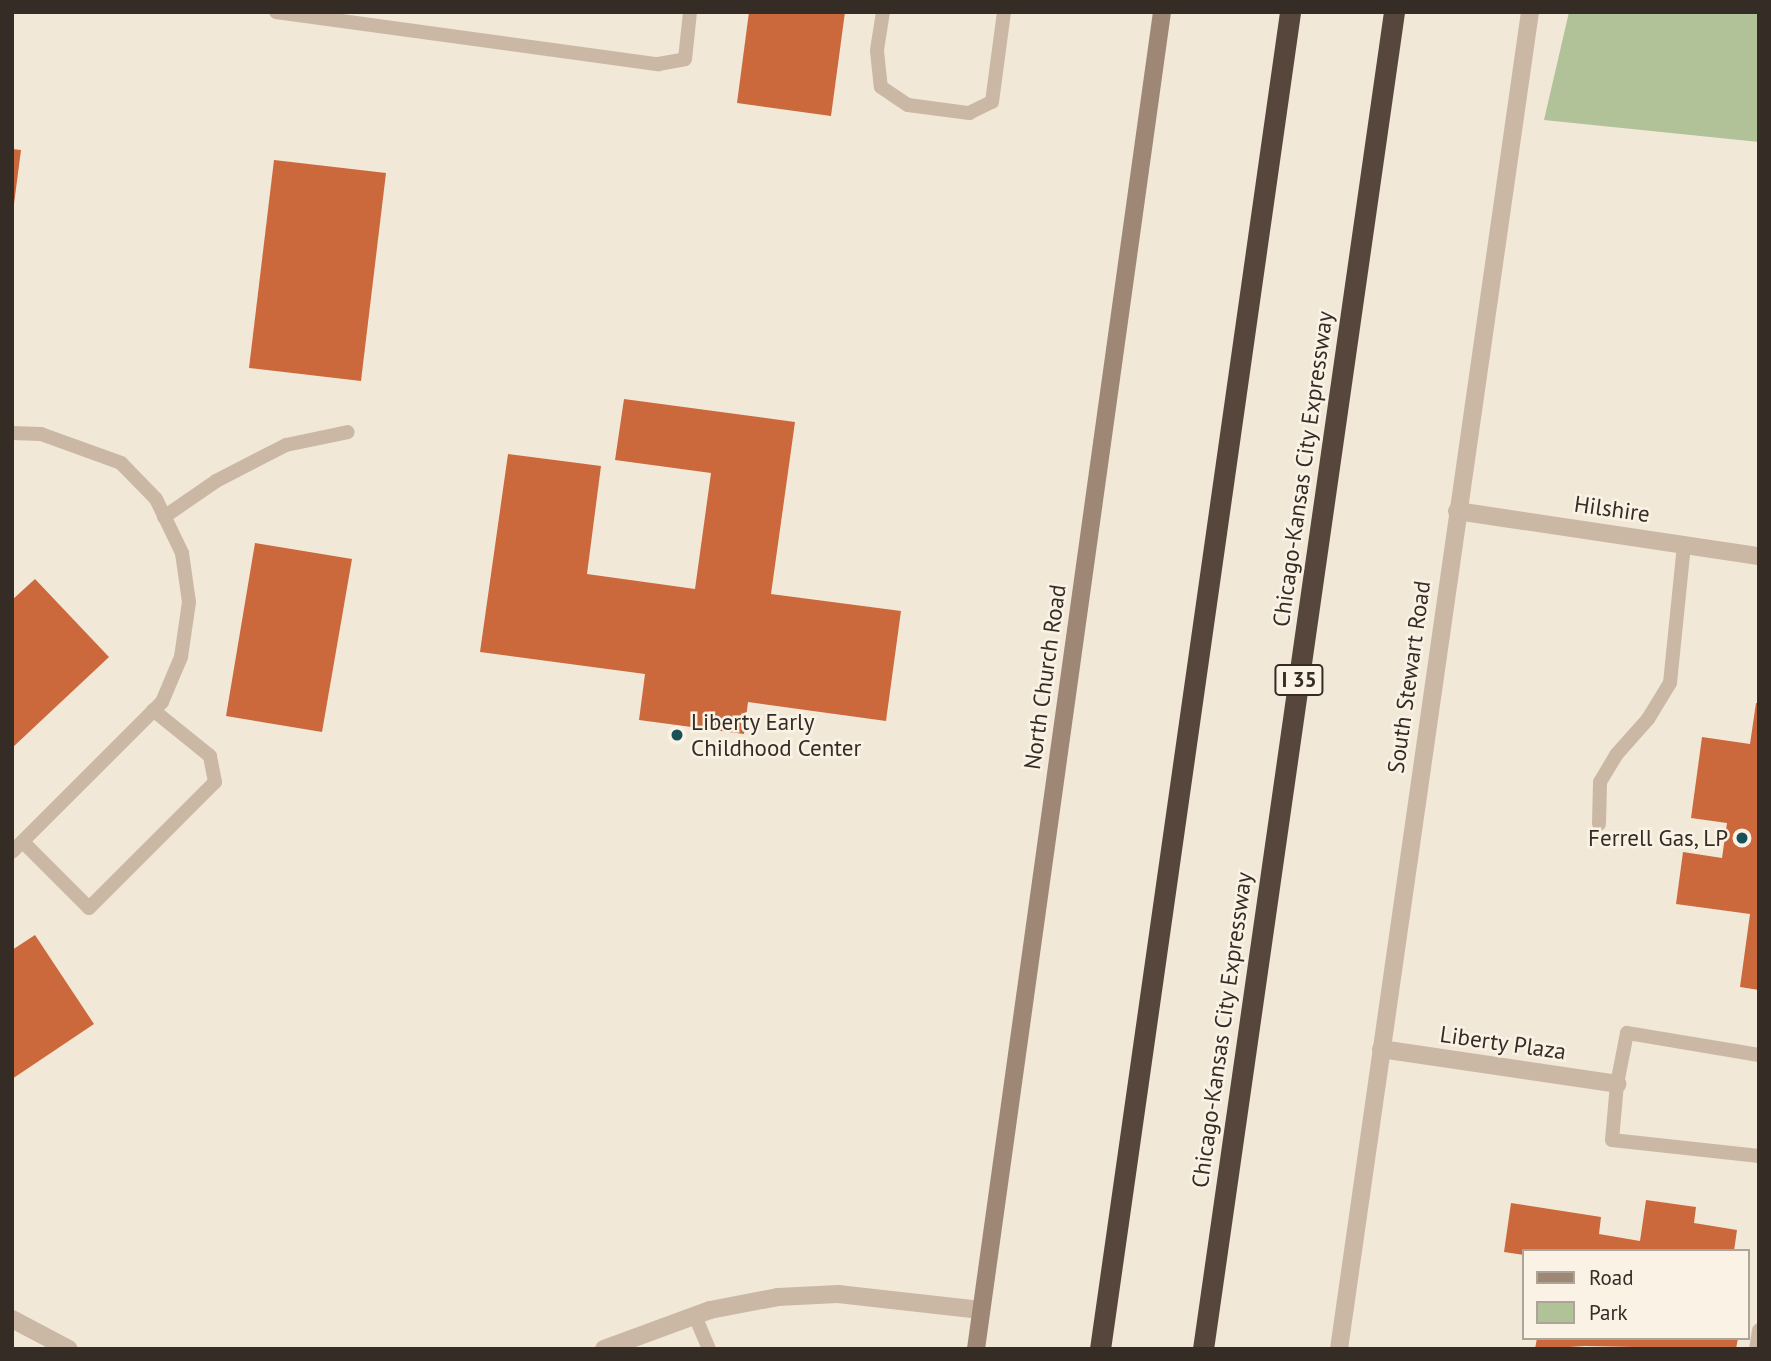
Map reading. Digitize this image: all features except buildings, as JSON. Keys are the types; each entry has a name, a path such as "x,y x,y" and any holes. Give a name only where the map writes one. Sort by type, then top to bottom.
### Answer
{"highway":[{"path":"1100,1349 1290,12"},
{"name":"Chicago-Kansas City Expressway","path":"1203,1349 1394,12"}],"main road":[{"name":"North Church Road","path":"976,1349 1163,12"}],"street":[{"name":"South Stewart Road","path":"1339,1349 1530,12"},
{"name":"Hilshire","path":"1457,511 1759,556"},
{"name":"Liberty Plaza","path":"1381,1049 1617,1084"},
{"path":"604,1349 695,1316 778,1297 838,1294 981,1310"},
{"path":"12,1319 69,1349"}],"lane":[{"path":"276,12 658,64 685,59 690,12"},
{"path":"883,12 877,51 881,87 908,105 969,113 992,103 1004,12"},
{"path":"164,517 216,481 286,444 348,432"},
{"path":"12,433 41,434 121,463 156,499 182,553 189,603 181,657 162,702 153,710 17,847 89,908 215,782 210,756 153,710"},
{"path":"1599,824 1600,782 1616,755 1648,719 1670,683 1684,544"},
{"path":"1759,1055 1627,1033 1617,1084 1612,1140 1759,1156"},
{"path":"695,1316 709,1349"},
{"path":"1756,1349 1759,1330"}],"green space":[{"path":"1569,12 1759,12 1759,142 1544,120"}],"place":[{"name":"Liberty Early Childhood Center","path":"677,735"},
{"name":"Ferrell Gas, LP","path":"1742,838"}]}
